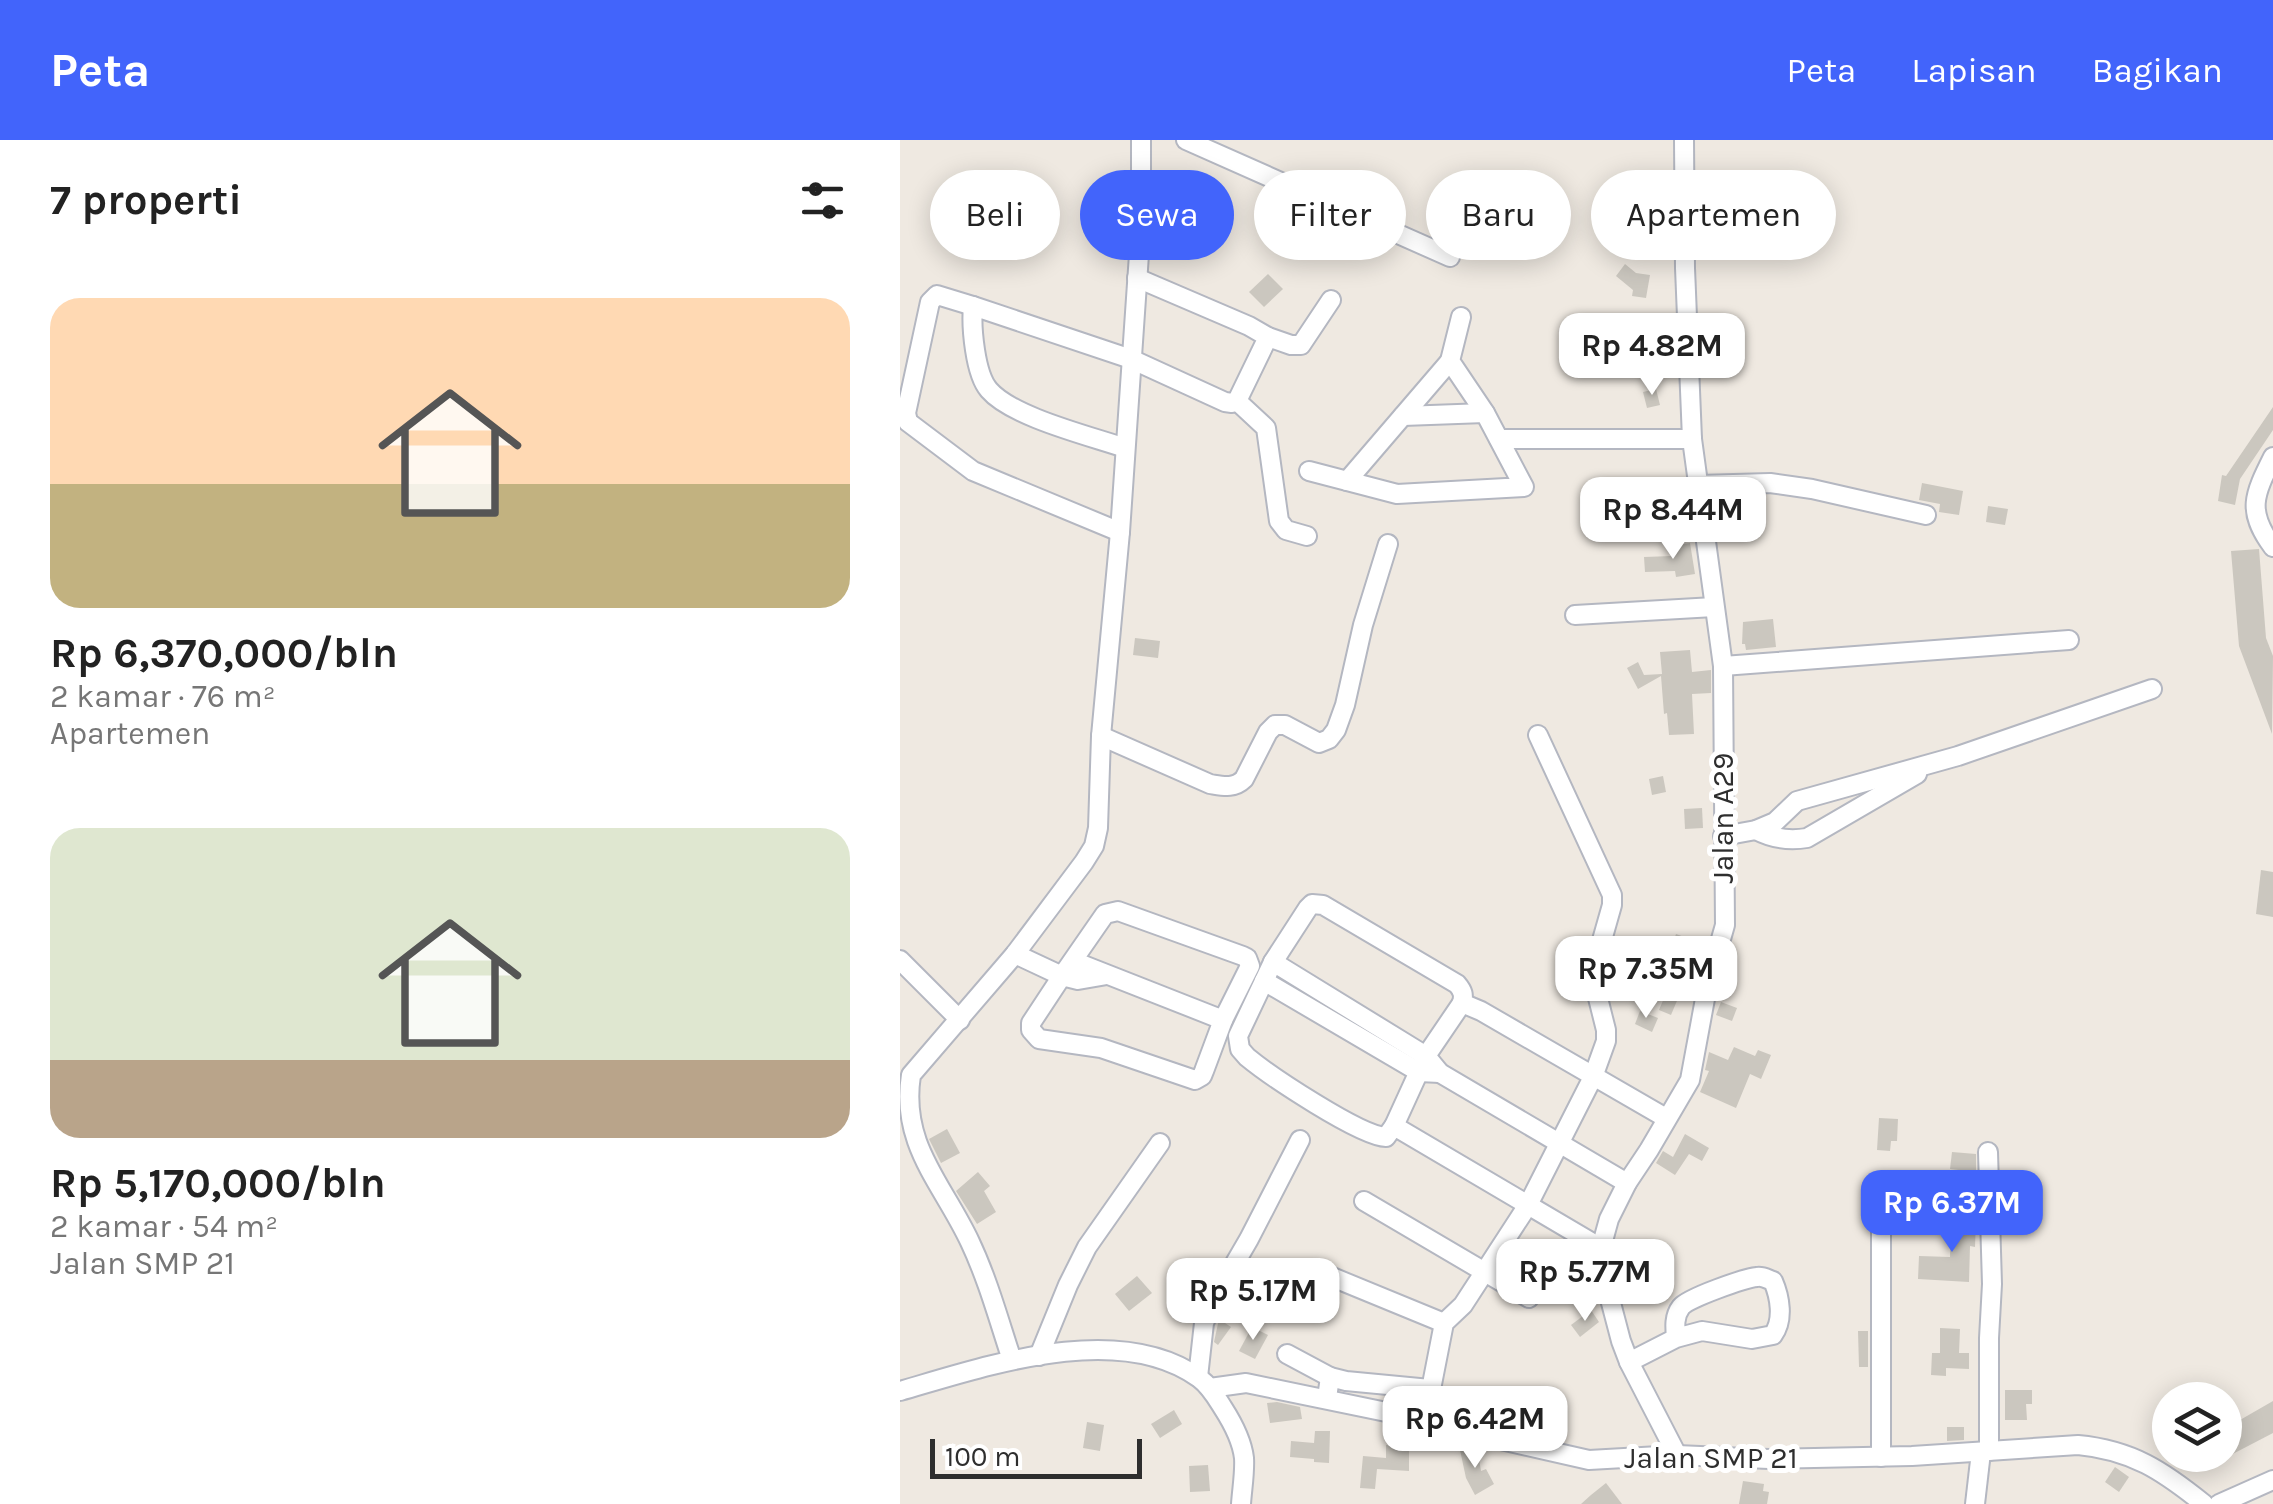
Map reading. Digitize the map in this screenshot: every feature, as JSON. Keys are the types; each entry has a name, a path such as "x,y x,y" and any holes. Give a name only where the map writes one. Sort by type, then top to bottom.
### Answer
{"street":[{"path":"1012,1360 970,1241 947,1202 908,1157 902,1094 905,1070 960,1020 1016,954 1094,846 1141,225 1141,140"},
{"path":"1186,140 1426,245"},
{"name":"Jalan A29","path":"1601,1248 1609,1219 1628,1183 1690,1080 1707,988 1725,925 1723,666 1692,439 1684,268 1684,140"},
{"path":"1137,278 1291,345 1302,344 1331,300"},
{"path":"1120,532 973,471 903,419 930,302 937,295 1131,358 1232,403 1242,396 1268,337"},
{"path":"973,306 972,328 982,379 988,389 1026,414 1125,448"},
{"path":"1347,482 1450,361 1461,317"},
{"path":"1308,472 1397,494 1524,487 1485,413 1450,361"},
{"path":"1237,401 1266,428 1278,521 1286,530 1306,536"},
{"path":"1403,416 1485,413"},
{"path":"1499,439 1692,439"},
{"path":"2273,457 2258,486 2255,506 2260,530 2273,548"},
{"path":"1697,485 1770,483 1926,515"},
{"path":"1100,736 1210,784 1226,787 1238,785 1244,779 1275,725 1285,725 1319,743 1329,740 1345,705 1388,544"},
{"path":"1575,614 1714,607"},
{"path":"1723,666 2069,640"},
{"path":"1722,836 1775,822 1797,800 1939,762 2152,689"},
{"path":"1424,1420 1444,1323 1463,1305 1528,1205 1606,1041 1593,972 1612,895 1538,735"},
{"path":"1756,830 1790,841 1807,838 1939,762"},
{"path":"1316,903 1457,984 1464,997 1386,1136 1372,1134 1308,1099 1246,1057 1238,1036 1264,980 1308,908 1316,903"},
{"path":"1109,911 1247,958 1250,966 1223,1020 1202,1076 1195,1080 1101,1048 1048,1042 1030,1030 1109,911"},
{"path":"1016,954 1068,968 1078,980 1108,976 1223,1020"},
{"path":"900,960 960,1020"},
{"path":"1272,962 1423,1064"},
{"path":"1264,980 1440,1073 1628,1183"},
{"path":"1462,1004 1666,1118"},
{"path":"1394,1126 1601,1248 1605,1280 1629,1362 1677,1456"},
{"path":"1204,1383 1204,1323 1212,1301 1300,1140"},
{"path":"1039,1356 1087,1247 1160,1143"},
{"path":"1975,1504 1985,1451 1992,1284 1988,1152"},
{"path":"1364,1200 1529,1298"},
{"path":"1880,1457 1881,1231"},
{"path":"1629,1362 1676,1338 1702,1331 1752,1340 1773,1335 1780,1314 1773,1281 1760,1276 1684,1303 1674,1325 1676,1338"},
{"path":"1332,1278 1444,1323"},
{"path":"900,1391 1012,1360 1065,1352 1100,1350 1151,1355 1204,1383 1231,1420 1244,1456 1241,1504"},
{"path":"1287,1354 1346,1380 1430,1389"},
{"path":"1327,1398 1330,1376"},
{"name":"Jalan SMP 21","path":"1204,1383 1246,1383 1327,1398 1589,1460 1677,1456 1880,1457 2078,1444 2113,1450 2150,1464 2204,1504"},
{"path":"2219,1504 2273,1480"}],"building":[{"path":"1625,264 1636,273 1650,275 1646,298 1632,296 1633,290 1616,276"},
{"path":"1268,274 1283,289 1264,307 1249,292"},
{"path":"1656,389 1660,405 1647,408 1643,392"},
{"path":"2273,407 2273,430 2240,479 2235,505 2218,501 2222,475 2226,476"},
{"path":"1674,478 1677,521 1647,524 1644,496 1617,498 1616,484"},
{"path":"1922,483 1963,491 1959,515 1939,512 1940,504 1919,500"},
{"path":"1604,489 1605,506 1587,507 1586,490"},
{"path":"1988,506 2008,509 2005,525 1986,522"},
{"path":"1690,543 1695,574 1676,577 1675,571 1645,572 1644,557 1672,556 1671,546"},
{"path":"2259,549 2266,638 2273,656 2272,734 2239,646 2231,551"},
{"path":"1773,619 1776,647 1746,650 1742,644 1743,622"},
{"path":"1135,638 1160,641 1158,658 1133,655"},
{"path":"1690,650 1692,672 1711,670 1711,693 1692,694 1694,734 1669,735 1661,676 1638,689 1627,668 1638,662 1644,675 1662,674 1660,652"},
{"path":"1663,776 1666,792 1652,795 1649,779"},
{"path":"1702,808 1703,828 1685,829 1684,809"},
{"path":"2261,870 2273,872 2273,917 2256,914"},
{"path":"1676,934 1690,939 1682,962 1668,958"},
{"path":"1667,991 1679,996 1671,1015 1659,1010"},
{"path":"1721,1002 1737,1008 1732,1021 1716,1015"},
{"path":"1640,1011 1658,1018 1652,1032 1635,1024"},
{"path":"1734,1047 1755,1056 1758,1050 1771,1055 1761,1079 1750,1074 1736,1108 1700,1092 1709,1071 1705,1070 1709,1052 1728,1060"},
{"path":"1879,1118 1898,1119 1897,1141 1891,1141 1890,1151 1877,1150"},
{"path":"947,1129 960,1153 941,1163 929,1139"},
{"path":"1685,1134 1709,1148 1702,1161 1689,1154 1675,1175 1656,1163 1663,1151 1673,1157"},
{"path":"1952,1152 1976,1154 1976,1172 1950,1169"},
{"path":"978,1172 990,1186 984,1191 996,1212 977,1224 956,1191"},
{"path":"1951,1218 1976,1219 1969,1282 1918,1279 1919,1256 1950,1257"},
{"path":"1644,1252 1648,1274 1618,1280 1615,1258"},
{"path":"1137,1276 1152,1293 1129,1311 1115,1294"},
{"path":"1184,1277 1202,1287 1193,1301 1176,1290"},
{"path":"1591,1310 1599,1322 1580,1337 1571,1325"},
{"path":"1219,1319 1231,1327 1218,1345 1214,1342"},
{"path":"1252,1327 1268,1335 1255,1359 1239,1351"},
{"path":"1940,1328 1960,1329 1959,1353 1969,1353 1969,1369 1946,1368 1946,1376 1931,1375 1932,1353 1940,1353"},
{"path":"1858,1331 1868,1331 1868,1367 1859,1367"},
{"path":"2005,1390 2032,1390 2032,1404 2026,1404 2027,1420 2005,1420"},
{"path":"2273,1401 2273,1433 2242,1449 2242,1419"},
{"path":"1267,1403 1300,1407 1302,1419 1270,1423"},
{"path":"1174,1410 1182,1424 1160,1438 1151,1424"},
{"path":"1087,1422 1104,1425 1100,1451 1083,1448"},
{"path":"1947,1427 1964,1427 1964,1440 1947,1441"},
{"path":"1315,1431 1330,1431 1329,1463 1290,1457 1291,1441 1314,1443"},
{"path":"1386,1445 1409,1446 1409,1471 1377,1469 1375,1489 1360,1488 1363,1456 1386,1458"},
{"path":"1477,1447 1481,1471 1486,1469 1494,1484 1475,1495 1466,1478 1460,1450"},
{"path":"1208,1465 1210,1491 1190,1492 1189,1466"},
{"path":"2115,1467 2129,1477 2119,1492 2105,1482"},
{"path":"1743,1481 1764,1484 1763,1491 1769,1492 1767,1504 1739,1504"},
{"path":"1606,1483 1622,1504 1581,1504 1591,1495"}]}
